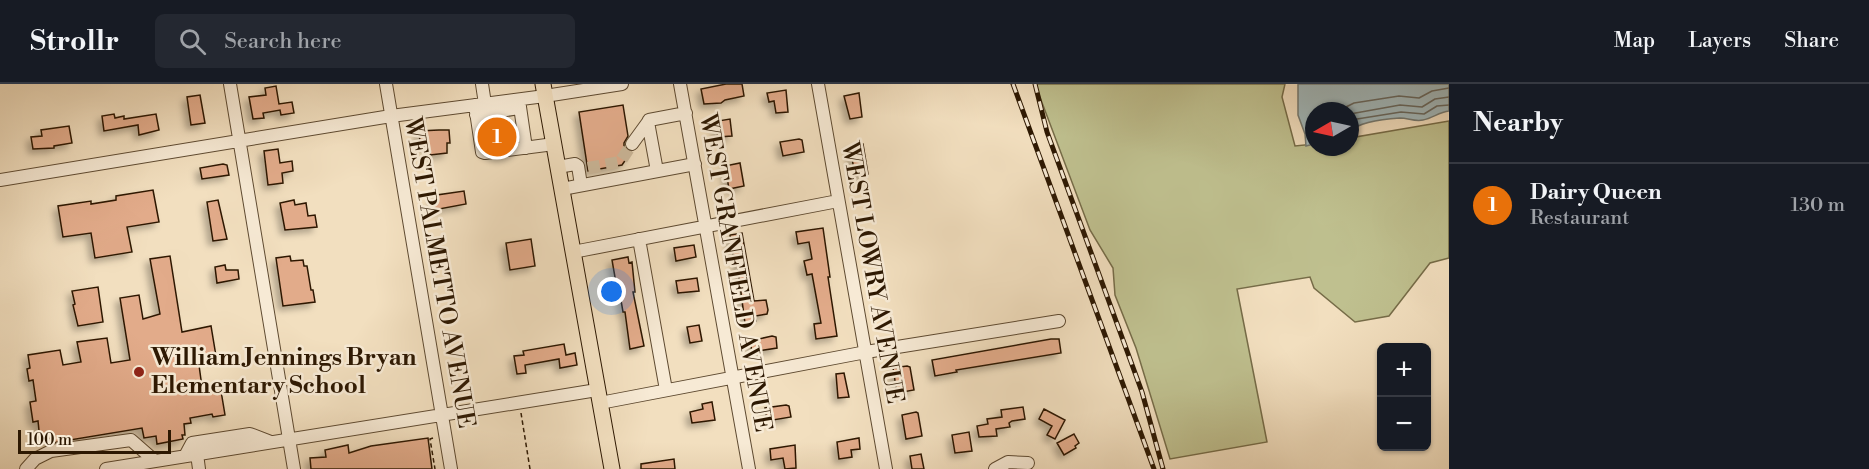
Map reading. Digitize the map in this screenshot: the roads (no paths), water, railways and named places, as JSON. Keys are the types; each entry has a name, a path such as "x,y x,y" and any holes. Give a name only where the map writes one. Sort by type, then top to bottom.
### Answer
{"main road":[{"path":"544,90 612,469"}],"street":[{"path":"230,84 294,469"},
{"name":"WEST PALMETTO AVENUE","path":"386,84 451,469"},
{"path":"482,84 474,108 483,152 554,144"},
{"path":"0,180 391,116 519,104 544,90 622,84"},
{"name":"WEST GRANFIELD AVENUE","path":"680,84 748,469"},
{"name":"WEST LOWRY AVENUE","path":"818,84 886,469"},
{"path":"519,104 526,148"},
{"path":"632,144 649,120 686,113"},
{"path":"648,122 657,171"},
{"path":"558,167 575,164 583,168 581,185"},
{"path":"562,189 695,164"},
{"path":"573,252 838,201"},
{"path":"639,239 666,390"},
{"path":"106,469 442,414 666,390 866,352 1059,321"},
{"path":"26,469 35,459 51,451 131,440 155,461"},
{"path":"191,455 199,469"},
{"path":"995,469 1008,462 1028,462"}],"water":[{"path":"1298,84 1449,84 1449,111 1427,119 1400,118 1359,126 1359,102 1305,102 1305,134 1298,115"}],"tunnel":[{"path":"588,168 620,162 632,144"}],"railway":[{"path":"1013,84 1154,469"},
{"path":"1035,84 1047,132 1142,392 1163,469"}],"place":[{"name":"Dairy Queen","path":"497,137"},
{"name":"William Jennings Bryan Elementary School","path":"139,372"}]}
